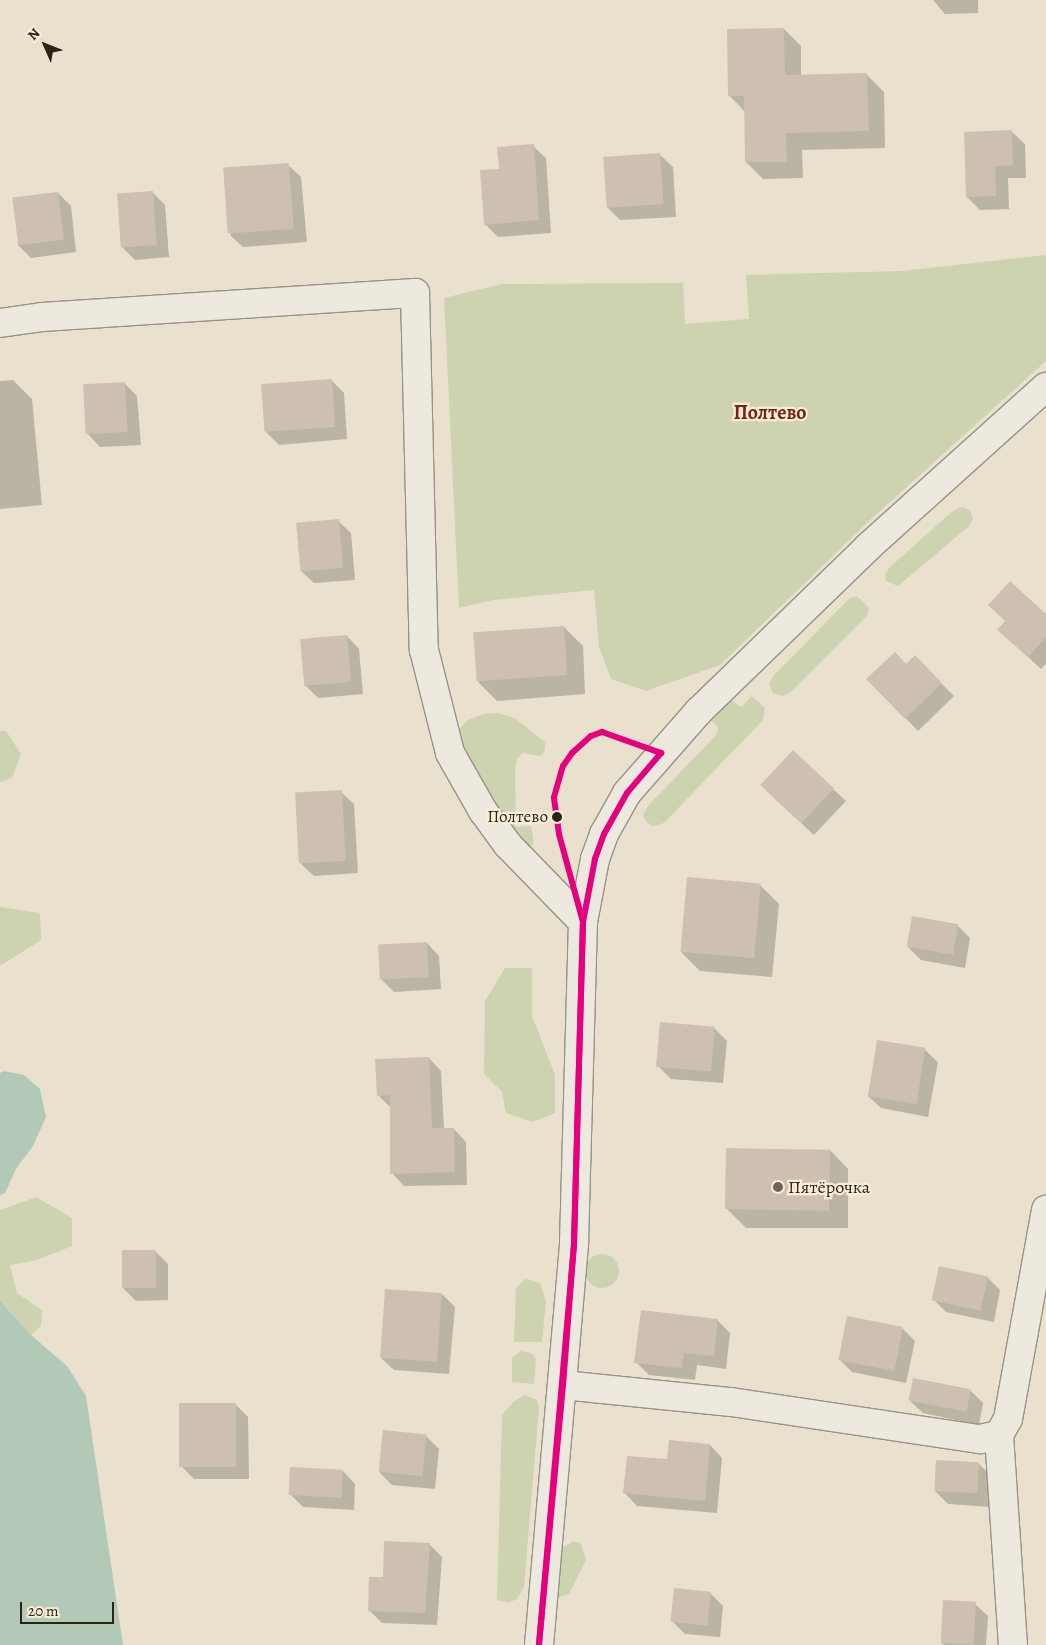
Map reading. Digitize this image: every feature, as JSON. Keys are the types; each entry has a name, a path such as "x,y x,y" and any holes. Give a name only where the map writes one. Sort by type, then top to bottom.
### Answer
{"street":[{"path":"0,323 42,317 415,292 424,650 450,753 483,811 508,845 583,922"},
{"path":"539,1645 574,1243 583,922 595,859 604,834 627,794 699,711 868,547 1046,387"},
{"path":"1013,1645 999,1435 1008,1419 1046,1209"},
{"path":"563,1385 731,1402 980,1439 999,1435"}],"shaded area":[{"path":"1046,255 1046,361 869,521 720,665 646,691 611,679 599,647 594,590 494,600 459,608 444,298 502,284 683,283 685,324 749,319 746,275 902,271"},
{"path":"962,507 970,511 973,519 968,527 898,586 886,581 885,574 890,567 954,510"},
{"path":"857,596 869,608 867,616 791,692 782,696 773,693 769,683 774,675 850,598"},
{"path":"752,696 765,708 763,720 664,823 653,826 646,822 643,815 647,807 717,734 718,727 711,720 712,712 721,703 731,700 741,707"},
{"path":"499,713 516,719 545,742 545,750 541,756 523,753 517,758 515,769 516,827 531,826 534,842 528,851 517,843 461,747 457,731 468,720 483,714"},
{"path":"0,731 6,731 21,754 12,778 0,782"},
{"path":"0,907 40,913 41,940 0,966"},
{"path":"505,968 532,968 532,1016 555,1075 555,1113 533,1122 506,1113 502,1092 484,1074 485,1001"},
{"path":"4,1071 24,1075 40,1089 46,1117 33,1146 16,1169 5,1193 0,1195 0,1073"},
{"path":"36,1197 72,1218 72,1246 37,1260 10,1265 17,1293 42,1310 41,1326 31,1335 0,1301 0,1210"},
{"path":"602,1254 609,1255 614,1259 618,1264 618,1278 614,1283 609,1287 602,1288 595,1287 590,1283 586,1278 585,1271 586,1264 590,1259 595,1255"},
{"path":"526,1279 540,1283 546,1301 542,1342 514,1342 516,1288"},
{"path":"0,1301 31,1335 67,1366 86,1396 123,1645 0,1645"},
{"path":"521,1351 531,1353 536,1359 534,1384 512,1382 512,1358"},
{"path":"525,1395 537,1400 539,1408 524,1587 517,1599 508,1603 497,1600 502,1415 513,1402"},
{"path":"574,1541 581,1544 586,1560 569,1594 556,1598 558,1550"}],"building":[{"path":"784,28 785,75 867,73 869,131 786,133 787,162 745,162 744,96 728,96 727,29"},
{"path":"1012,130 1013,165 995,166 996,196 966,197 964,132"},
{"path":"534,144 539,220 484,225 480,170 499,169 497,147"},
{"path":"660,153 664,204 607,208 603,157"},
{"path":"289,163 294,229 228,233 223,168"},
{"path":"153,191 157,245 121,247 117,194"},
{"path":"58,192 64,240 18,245 12,198"},
{"path":"332,379 335,427 265,432 261,384"},
{"path":"125,382 128,432 86,434 83,384"},
{"path":"339,519 343,568 300,572 296,523"},
{"path":"1010,581 1046,614 1046,637 1028,657 997,630 1005,621 988,605"},
{"path":"564,626 567,675 477,681 473,632"},
{"path":"347,635 351,682 304,686 300,639"},
{"path":"895,652 906,664 915,655 942,683 905,719 866,679"},
{"path":"793,750 834,788 801,823 760,785"},
{"path":"342,790 346,861 299,863 295,792"},
{"path":"687,877 761,883 754,958 680,952"},
{"path":"912,916 958,924 953,955 907,947"},
{"path":"427,942 429,977 380,980 378,945"},
{"path":"660,1022 715,1027 711,1072 656,1067"},
{"path":"877,1040 925,1048 916,1104 868,1096"},
{"path":"429,1057 432,1128 454,1128 455,1172 390,1174 390,1095 377,1096 375,1059"},
{"name":"Пятёрочка","path":"726,1148 830,1150 829,1211 725,1209"},
{"path":"122,1250 156,1250 156,1288 122,1288"},
{"path":"939,1266 988,1276 981,1311 932,1300"},
{"path":"385,1289 442,1293 437,1362 380,1358"},
{"path":"641,1310 718,1319 714,1356 684,1353 682,1368 634,1363"},
{"path":"847,1316 903,1327 894,1371 838,1360"},
{"path":"913,1378 971,1389 967,1412 909,1401"},
{"path":"179,1403 236,1403 236,1467 179,1467"},
{"path":"383,1430 427,1435 422,1476 379,1472"},
{"path":"669,1440 710,1444 705,1501 623,1493 627,1456 667,1459"},
{"path":"936,1460 979,1462 977,1493 934,1491"},
{"path":"290,1467 343,1470 341,1498 289,1495"},
{"path":"384,1541 430,1543 425,1613 368,1611 369,1577 383,1577"},
{"path":"674,1588 711,1592 707,1626 670,1622"},
{"path":"943,1600 976,1602 974,1645 941,1643"}],"transit line":[{"path":"602,732 661,753 627,793 604,834 595,859 583,922 559,834 554,797 563,766 572,753 591,736 602,732"},
{"path":"574,1243 583,922"},
{"path":"574,1243 583,922"},
{"path":"574,1243 563,1385 539,1645 574,1243"}],"place":[{"name":"Полтево","path":"557,817"},
{"name":"Пятёрочка","path":"778,1187"}],"district":[{"name":"Полтево","path":"770,412"}]}
